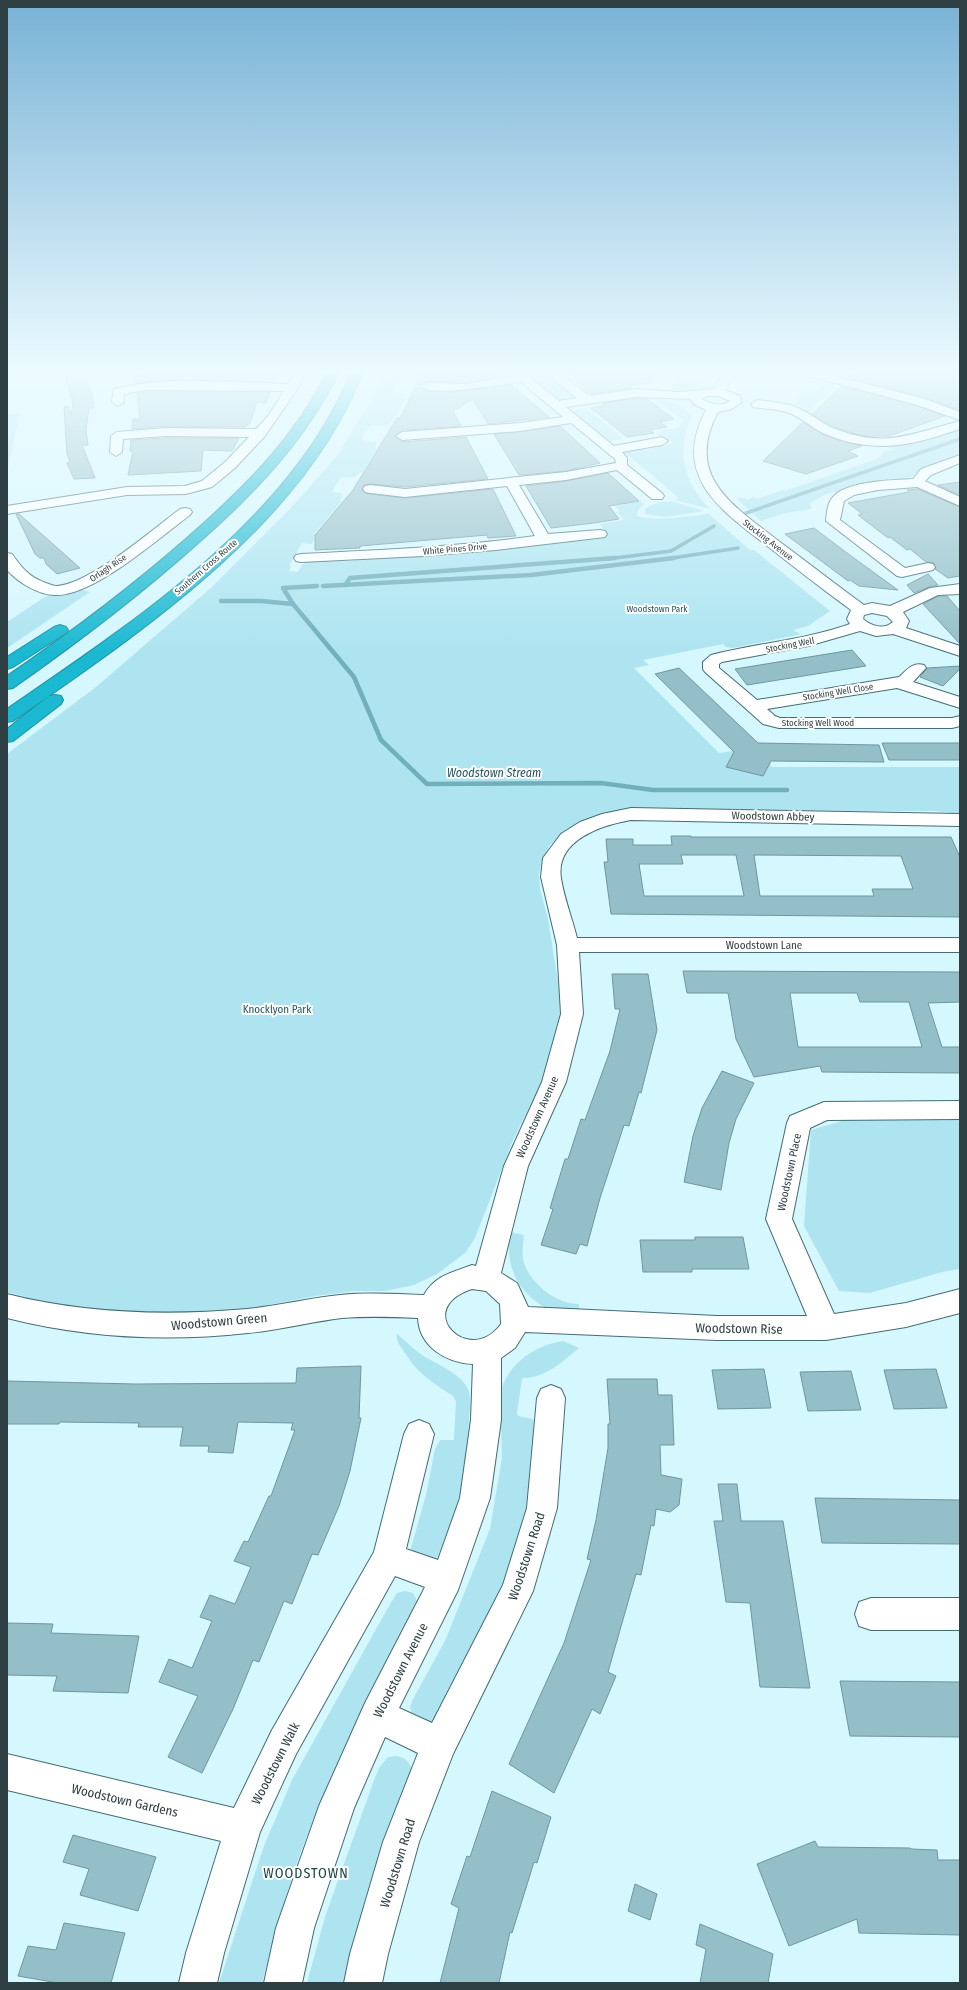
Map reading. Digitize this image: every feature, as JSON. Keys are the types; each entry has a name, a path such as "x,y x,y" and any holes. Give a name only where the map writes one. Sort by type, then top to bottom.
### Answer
{"highway":[{"path":"7,684 59,649 135,592 242,496 271,465"},
{"name":"Southern Cross Route","path":"7,717 83,664 188,584 234,544 290,484 305,465"},
{"path":"7,664 192,542"},
{"path":"7,737 92,672 132,638 188,584"}],"street":[{"path":"7,510 128,491 186,490 198,488 207,484 230,465"},
{"name":"Stocking Avenue","path":"702,465 704,475 714,493 741,519 874,630 894,629 960,651"},
{"path":"917,483 926,472 944,465"},
{"path":"370,489 404,493 566,476 620,466 657,496"},
{"path":"511,482 544,539"},
{"path":"928,566 902,573 833,521 834,508 842,496 860,490 898,484 917,483 928,486 960,502"},
{"name":"Orlagh Rise","path":"7,557 13,568 29,582 55,591 78,586 99,576 185,512"},
{"name":"White Pines Drive","path":"301,558 423,552 469,547 496,546 544,539 600,534"},
{"path":"891,612 934,592 960,589"},
{"path":"861,618 879,608 891,612 901,621 901,624 894,629"},
{"name":"Stocking Well","path":"717,658 811,641 840,634 861,618"},
{"name":"Stocking Well Wood","path":"717,658 711,662 711,669 769,720 786,724 952,723 960,721"},
{"name":"Stocking Well Close","path":"752,706 899,683 905,681 918,668"},
{"path":"899,683 960,703"},
{"name":"Woodstown Abbey","path":"587,826 609,818 631,814 949,818 960,820"},
{"name":"Woodstown Avenue","path":"486,1279 516,1166 554,1082 572,1014 568,945 551,877 553,858 568,838 587,826"},
{"name":"Woodstown Lane","path":"568,945 960,945"},
{"name":"Woodstown Place","path":"826,1328 779,1219 799,1122 824,1111 960,1110"},
{"path":"472,1277 486,1279 501,1286 512,1299 516,1309 516,1319 513,1330 507,1339 498,1346 487,1351 472,1353 457,1350 444,1343 435,1333 431,1320 432,1307 437,1295 446,1286 458,1280 472,1277"},
{"name":"Woodstown Rise","path":"516,1319 717,1328 826,1328 906,1315 960,1301"},
{"name":"Woodstown Green","path":"7,1306 29,1312 88,1323 155,1326 249,1320 330,1308 384,1305 432,1307"},
{"name":"Woodstown Avenue","path":"283,1983 295,1928 337,1806 377,1715 447,1579 475,1498 486,1420 487,1351"},
{"name":"Woodstown Road","path":"363,1983 369,1954 401,1842 439,1745 517,1591 542,1508 551,1398"},
{"name":"Woodstown Walk","path":"198,1983 205,1953 243,1828 284,1742 388,1558 419,1434"},
{"path":"388,1558 447,1579"},
{"path":"872,1614 960,1614"},
{"path":"377,1715 439,1745"},
{"name":"Woodstown Gardens","path":"7,1772 243,1828"}],"green space":[{"name":"Knocklyon Park","path":"329,465 367,465 363,472 360,472 352,478 341,477 332,492 342,493 341,495 343,495 340,500 342,501 314,534 316,535 312,544 302,543 289,566 291,566 289,571 298,572 302,565 308,562 354,561 358,559 606,534 600,524 624,520 617,512 620,511 615,506 640,501 644,504 638,510 637,516 644,518 673,518 709,514 750,550 754,550 830,611 808,626 793,630 801,634 733,648 726,647 723,644 643,660 649,665 634,668 719,753 766,746 771,767 960,767 960,814 935,811 627,810 582,821 564,832 550,845 542,860 539,874 540,889 548,919 559,988 560,1015 556,1037 542,1082 513,1140 475,1238 465,1253 437,1274 414,1285 385,1291 354,1291 316,1296 226,1313 77,1310 7,1292 7,754 96,687 212,587 289,510","holes":["589,783 559,785 465,784"]},
{"path":"640,465 685,465 694,488 710,509 675,500 678,497"},
{"path":"859,465 934,465 917,473 907,480 826,494 810,503 811,509 785,513 761,521 737,499 742,497 747,500 754,497 757,499 783,490 785,491"},
{"path":"658,502 674,502 704,511 666,517 645,514 645,509"},
{"path":"82,590 90,592 7,648 7,622 48,595 41,594"},
{"path":"960,1119 960,1269 942,1272 870,1293 839,1291 804,1226 811,1130 845,1120"},
{"path":"510,1232 524,1235 523,1259 525,1266 534,1280 540,1287 555,1297 563,1301 579,1304 578,1318 548,1309 528,1295 521,1287 509,1256"},
{"path":"397,1334 421,1355 455,1374 465,1384 470,1397 468,1439 464,1475 456,1513 444,1547 435,1560 413,1556 411,1548 426,1495 435,1449 440,1440 454,1440 456,1401 453,1396 426,1378 415,1367 399,1344"},
{"path":"563,1341 579,1348 560,1364 546,1372 531,1377 522,1378 517,1413 518,1416 533,1419 536,1427 537,1439 527,1508 503,1596 431,1725 413,1717 410,1707 445,1641 490,1529 502,1458 500,1393 509,1373 524,1358 542,1347"},
{"path":"405,1591 413,1593 417,1601 417,1610 363,1712 338,1763 315,1816 292,1878 279,1919 262,1983 219,1983 264,1846 292,1780 385,1613 397,1593"},
{"path":"396,1756 407,1760 412,1771 347,1983 307,1983 325,1917 373,1783 379,1768 388,1757"}],"building":[{"path":"68,465 90,465 95,478 74,479"},
{"path":"130,465 202,465 201,471 128,475"},
{"path":"368,465 481,465 488,479 405,487 370,484 364,485 362,490 365,493 370,494 405,498 493,489 516,536 488,538 487,535 360,546 360,548 315,550 315,535 353,490"},
{"path":"513,465 592,465 566,471 519,475"},
{"path":"776,465 832,465 806,474"},
{"path":"608,473 639,501 609,506 619,519 551,528 526,486 566,481"},
{"path":"960,482 960,495 938,485"},
{"path":"917,489 960,507 960,576 948,578 935,569 934,563 926,562 910,549 907,550 890,537 888,538 858,515 862,514 848,503 909,492 907,490"},
{"path":"16,514 19,514 80,568 57,574 46,564 44,558 40,558 35,554"},
{"path":"814,528 898,590 859,586 850,580 848,581 785,534"},
{"path":"928,574 938,585 914,593 907,585"},
{"path":"938,596 947,596 960,611 960,644 923,604"},
{"path":"852,650 866,666 747,685 735,669"},
{"path":"960,666 960,669 943,686 920,677 927,668"},
{"path":"679,668 758,743 879,745 884,762 771,761 763,776 726,767 734,752 655,674"},
{"path":"882,743 960,743 960,760 889,760"},
{"path":"671,836 951,837 960,857 960,917 611,914 604,862 608,862 606,839 633,839 633,845 672,845","holes":["681,855 736,855 744,896 644,896 639,864 683,864","754,855 901,856 913,889 872,889 874,896 760,896"]},
{"path":"683,971 960,972 960,1002 928,1003 942,1047 960,1047 960,1073 822,1072 820,1066 754,1077 736,1039 728,993 687,993","holes":["790,993 857,993 860,1002 909,1002 922,1047 798,1047"]},
{"path":"612,974 648,974 657,1030 641,1093 639,1092 629,1126 624,1125 600,1198 587,1246 580,1244 576,1254 541,1245 553,1209 550,1208 565,1159 568,1159 581,1119 585,1120 610,1051 620,1009 615,1009"},
{"path":"722,1071 754,1083 736,1119 729,1143 721,1190 684,1182 693,1136 702,1108"},
{"path":"695,1237 743,1237 749,1269 692,1269 692,1272 643,1272 640,1240 695,1240"},
{"path":"361,1366 359,1418 361,1418 350,1471 339,1506 318,1555 312,1554 292,1604 284,1601 259,1662 253,1660 233,1709 202,1773 168,1757 198,1696 159,1682 169,1659 192,1668 212,1621 200,1617 210,1595 235,1604 251,1567 234,1561 244,1541 248,1542 269,1496 271,1496 295,1430 291,1430 293,1423 238,1422 233,1453 208,1452 209,1446 180,1446 183,1427 138,1427 139,1423 60,1422 59,1424 7,1424 7,1381 135,1384 296,1383 297,1368"},
{"path":"764,1369 771,1408 718,1409 712,1370"},
{"path":"936,1369 947,1408 894,1409 884,1370"},
{"path":"851,1371 861,1410 808,1411 800,1372"},
{"path":"607,1379 657,1379 658,1395 672,1395 674,1445 660,1445 661,1475 682,1479 679,1505 670,1512 656,1509 654,1526 651,1525 641,1575 636,1574 608,1672 616,1676 600,1714 592,1709 554,1793 509,1764 564,1643 591,1560 587,1559 596,1520 608,1448 608,1424 610,1424"},
{"path":"718,1484 737,1484 741,1521 783,1521 810,1688 760,1687 750,1603 726,1602 714,1521 723,1521"},
{"path":"815,1498 960,1500 960,1544 822,1543"},
{"path":"7,1623 53,1624 51,1633 139,1636 128,1693 53,1691 57,1676 7,1675"},
{"path":"840,1681 960,1682 960,1737 850,1736"},
{"path":"492,1791 551,1817 537,1863 534,1862 512,1933 510,1932 499,1983 440,1983 459,1908 451,1904 467,1856 470,1857"},
{"path":"73,1835 156,1857 138,1911 80,1895 89,1869 63,1862"},
{"path":"815,1841 818,1847 910,1848 937,1850 938,1860 960,1860 960,1935 859,1933 857,1919 789,1946 757,1864"},
{"path":"635,1884 657,1894 650,1920 628,1911"},
{"path":"64,1923 125,1933 111,1983 58,1983 18,1976 28,1946 56,1950"},
{"path":"700,1924 773,1954 768,1983 700,1983 706,1949 696,1945"}],"waterway":[{"path":"746,513 885,465"},
{"path":"615,558 671,551 714,526"},
{"path":"667,559 738,548"},
{"path":"345,585 350,578 615,558"},
{"path":"607,559 615,558"},
{"path":"667,559 674,558"},
{"path":"345,585 531,575 667,559"},
{"path":"323,586 345,585"},
{"path":"293,604 283,588 317,586"},
{"name":"Woodstown Stream","path":"221,601 261,601 293,604"},
{"name":"Woodstown Stream","path":"293,604 354,677 381,740 427,784 601,783 653,790 787,790"}],"district":[{"name":"WOODSTOWN","path":"306,1873"}],"park label":[{"name":"Woodstown Park","path":"657,609"}]}
